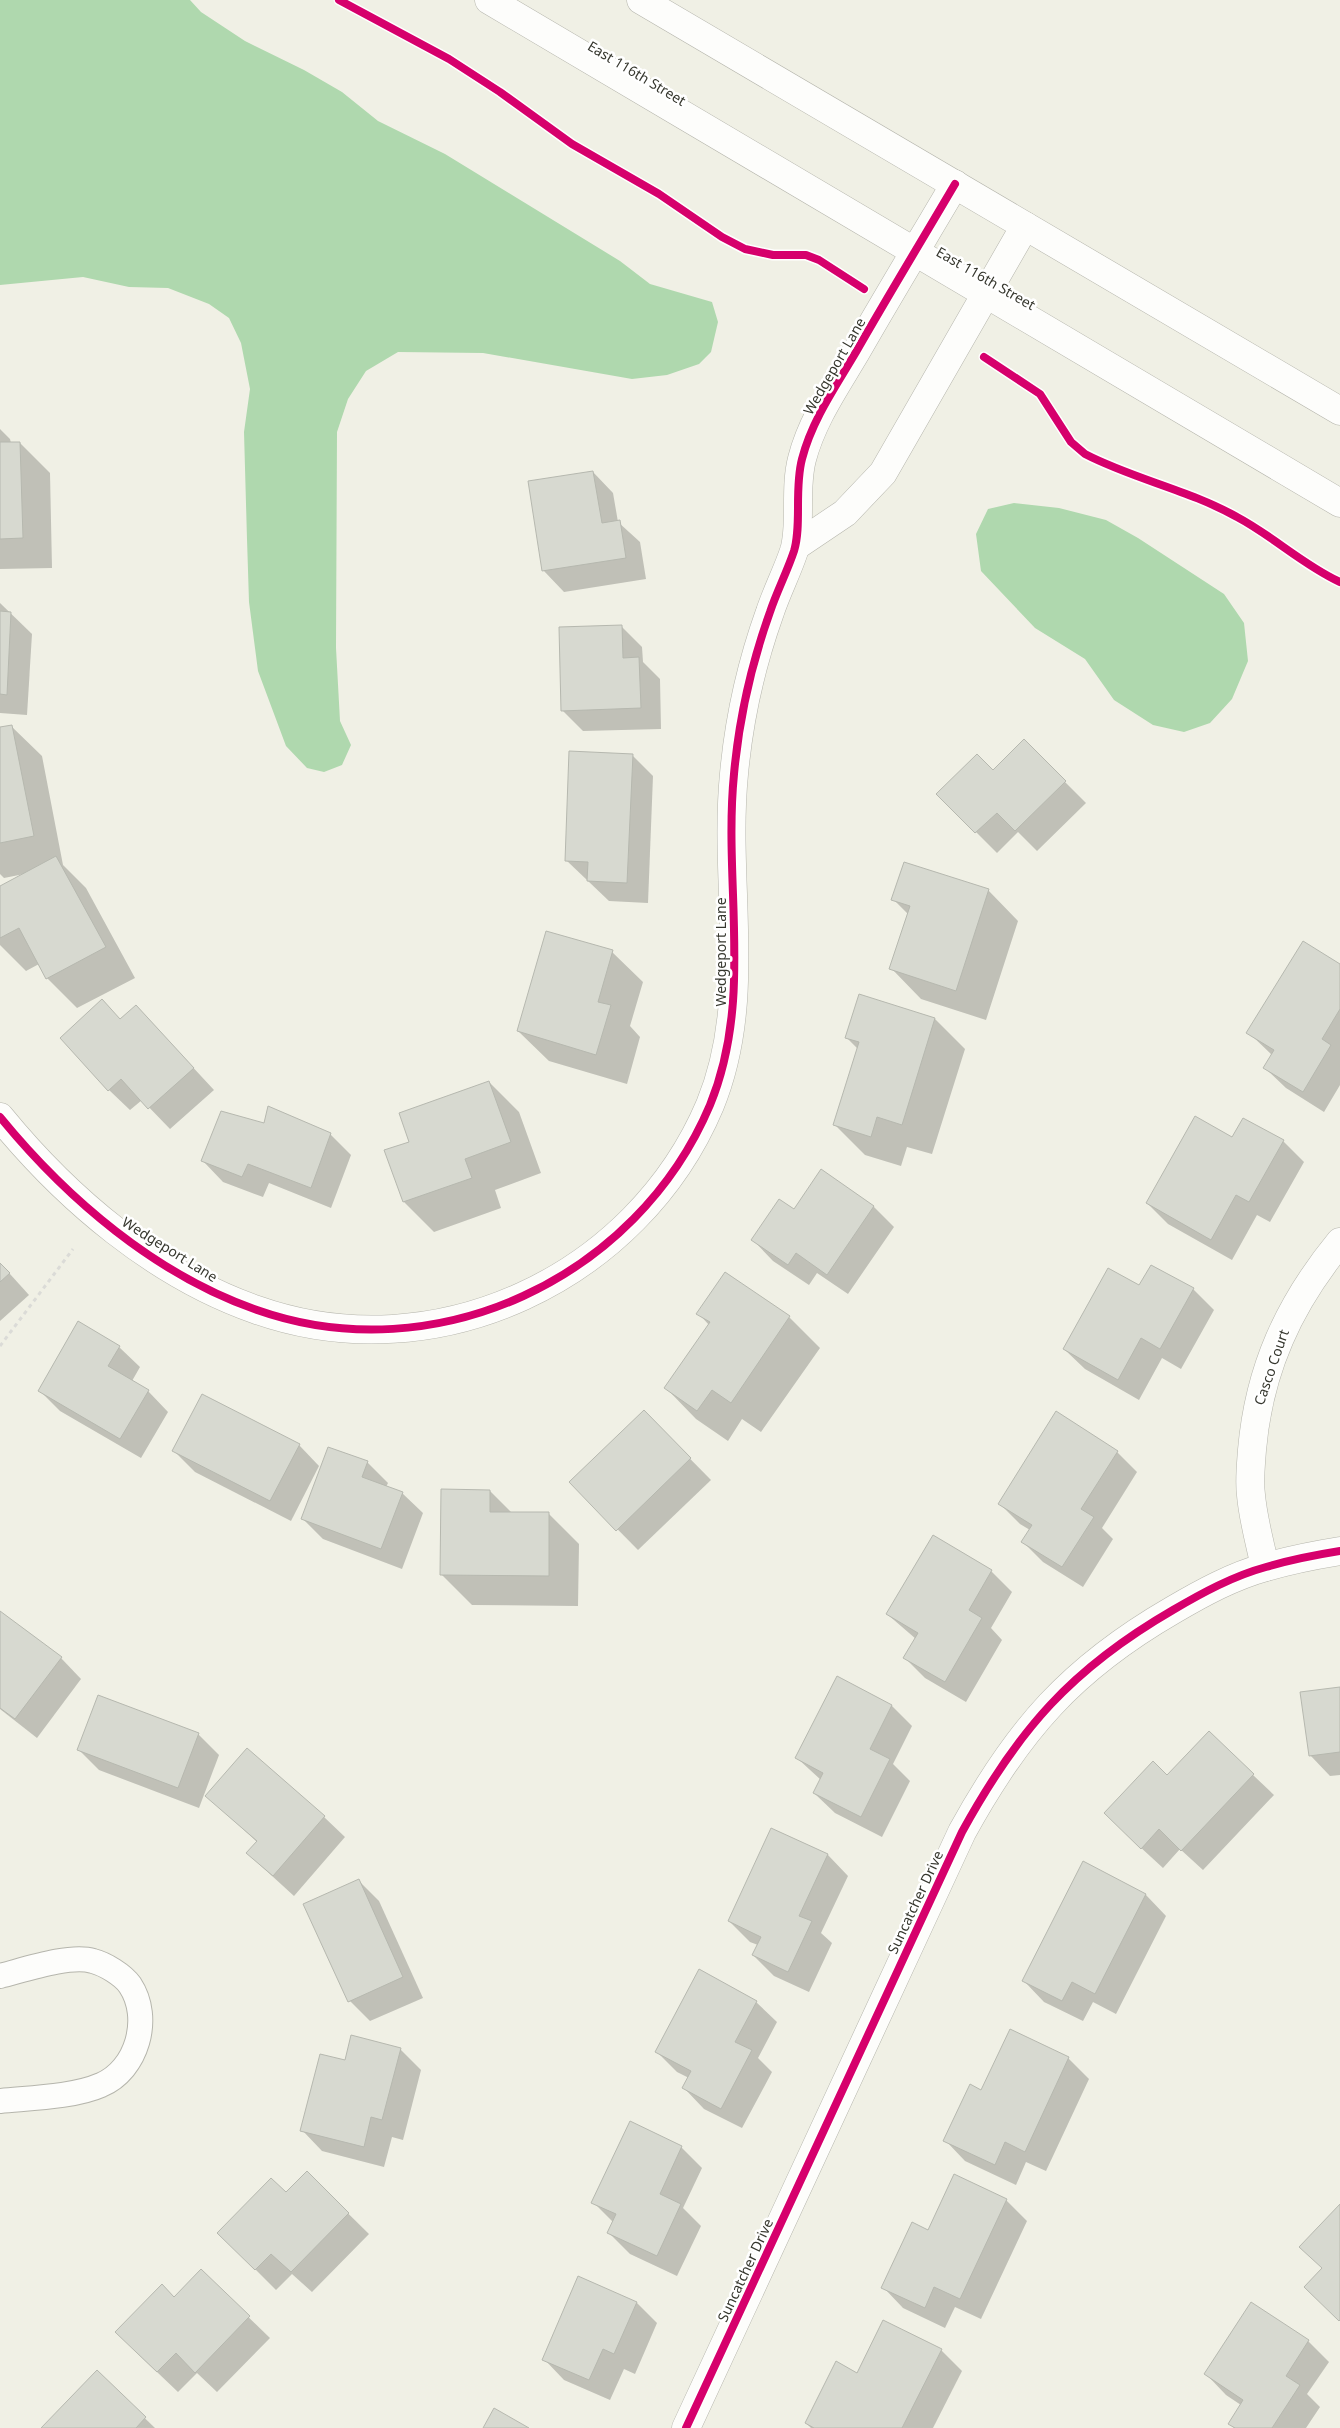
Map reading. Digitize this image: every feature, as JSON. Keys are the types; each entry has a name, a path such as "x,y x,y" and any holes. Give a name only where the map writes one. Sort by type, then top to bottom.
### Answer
{"street":[{"name":"East 116th Street","path":"489,0 1340,503"},
{"path":"641,0 1340,411"},
{"name":"Wedgeport Lane","path":"0,1117 60,1182 98,1217 136,1246 210,1291 258,1310 303,1323 350,1330 404,1328 479,1313 548,1285 580,1265 634,1219 660,1191 687,1150 709,1107 719,1079 733,1015 736,980 735,920 730,850 738,743 753,662 771,608 796,546 797,489 802,460 820,413 955,184"},
{"path":"796,546 845,513 883,473 985,292 1025,226"},
{"name":"Casco Court","path":"1265,1567 1251,1495 1255,1415 1277,1344 1293,1308 1323,1263 1340,1242"},
{"name":"Suncatcher Drive","path":"686,2428 958,1840 1001,1765 1036,1719 1060,1693 1109,1650 1148,1625 1220,1584 1265,1567 1340,1551"}],"lane":[{"path":"0,1976 74,1959 92,1960 114,1971 130,1985 140,2008 140,2032 134,2054 121,2073 101,2086 45,2097 0,2101"}],"path":[{"path":"0,1346 74,1249"}],"shaded area":[{"path":"0,0 190,0 201,12 245,41 304,70 342,92 378,121 445,154 620,261 650,284 712,302 718,322 711,352 699,364 667,375 632,379 483,353 398,352 366,371 348,399 337,432 336,648 340,721 351,745 342,765 324,772 307,768 286,746 258,671 249,602 247,539 244,432 250,389 241,343 229,318 209,304 168,288 129,287 83,277 0,285"},
{"path":"1014,503 1059,508 1106,520 1138,538 1224,594 1244,623 1248,661 1232,699 1210,723 1184,732 1153,725 1114,700 1085,659 1035,628 981,571 976,534 988,509"}],"building":[{"path":"0,442 20,442 23,538 0,539"},
{"path":"593,471 602,523 620,520 626,558 542,571 528,481"},
{"path":"0,611 11,612 7,695 0,694"},
{"path":"622,625 623,658 639,657 641,708 561,711 559,627"},
{"path":"12,725 34,836 0,843 0,727"},
{"path":"1024,739 1066,781 1015,831 997,813 975,833 936,794 977,754 993,770"},
{"path":"569,751 633,754 627,883 587,881 588,862 565,861"},
{"path":"56,856 106,947 46,979 19,928 0,938 0,886"},
{"path":"904,862 989,889 956,991 889,969 910,906 891,900"},
{"path":"546,931 613,950 598,1002 611,1005 596,1055 517,1031"},
{"path":"1303,941 1340,964 1340,1009 1322,1039 1331,1045 1303,1092 1263,1068 1274,1050 1246,1033"},
{"path":"859,994 935,1018 902,1125 877,1117 871,1137 833,1125 859,1042 845,1038"},
{"path":"102,999 120,1019 136,1005 194,1068 148,1109 121,1079 108,1091 60,1038"},
{"path":"489,1081 511,1142 465,1159 472,1178 403,1202 384,1150 409,1142 399,1113"},
{"path":"268,1106 331,1133 311,1188 248,1164 242,1177 201,1161 221,1111 264,1123"},
{"path":"1195,1116 1232,1137 1243,1118 1284,1140 1249,1202 1236,1195 1211,1240 1146,1203"},
{"path":"821,1169 874,1206 827,1275 796,1253 788,1265 751,1240 779,1199 794,1209"},
{"path":"0,1263 10,1273 0,1282"},
{"path":"1151,1265 1194,1288 1160,1349 1141,1338 1118,1380 1063,1349 1108,1268 1139,1285"},
{"path":"725,1272 790,1316 731,1403 712,1390 697,1411 664,1388 710,1322 696,1314"},
{"path":"78,1321 120,1346 108,1366 149,1390 120,1439 38,1391"},
{"path":"202,1394 300,1444 270,1501 172,1451"},
{"path":"644,1410 691,1458 616,1531 569,1482"},
{"path":"1056,1411 1118,1451 1081,1509 1094,1517 1062,1567 1021,1542 1032,1525 998,1504"},
{"path":"328,1447 368,1461 362,1477 403,1492 381,1549 301,1519"},
{"path":"441,1489 490,1490 490,1512 549,1512 549,1576 440,1575"},
{"path":"933,1535 992,1570 969,1610 982,1618 945,1682 903,1658 918,1633 886,1614"},
{"path":"0,1611 62,1657 15,1719 0,1708"},
{"path":"837,1676 892,1705 870,1749 890,1759 861,1817 813,1793 823,1773 795,1758"},
{"path":"1340,1687 1340,1752 1309,1756 1300,1692"},
{"path":"98,1695 199,1733 178,1788 77,1750"},
{"path":"1209,1731 1254,1774 1181,1851 1159,1829 1141,1849 1104,1813 1153,1761 1167,1775"},
{"path":"247,1748 325,1816 273,1876 246,1853 257,1841 205,1796"},
{"path":"771,1828 828,1854 799,1916 812,1921 788,1972 752,1955 761,1937 728,1921"},
{"path":"1083,1861 1146,1894 1095,1994 1072,1982 1062,2001 1022,1981"},
{"path":"359,1879 403,1977 348,2002 303,1904"},
{"path":"699,1969 757,2001 735,2042 752,2050 721,2109 682,2088 691,2071 655,2052"},
{"path":"1010,2029 1069,2057 1025,2152 1005,2142 995,2165 943,2141 970,2084 981,2090"},
{"path":"351,2035 401,2048 382,2120 371,2117 364,2147 300,2131 320,2054 345,2060"},
{"path":"630,2121 682,2146 660,2194 681,2204 657,2256 607,2233 616,2214 591,2203"},
{"path":"307,2171 349,2213 291,2272 271,2254 255,2270 217,2233 271,2178 286,2192"},
{"path":"954,2174 1007,2199 960,2299 934,2287 925,2308 881,2288 912,2222 928,2230"},
{"path":"1340,2204 1339,2321 1304,2287 1322,2268 1299,2247"},
{"path":"201,2269 250,2316 195,2373 176,2353 157,2372 115,2332 162,2284 174,2297"},
{"path":"578,2276 637,2302 614,2354 603,2349 589,2380 542,2360"},
{"path":"1251,2302 1309,2340 1286,2376 1300,2385 1272,2428 1235,2428 1228,2424 1243,2400 1204,2374"},
{"path":"883,2320 942,2349 902,2428 814,2428 805,2423 836,2361 857,2373"},
{"path":"97,2370 146,2417 136,2428 41,2428"},
{"path":"494,2408 529,2428 483,2428"}],"cycle path":[{"path":"339,0 449,59 500,92 572,144 659,194 722,237 745,249 773,255 806,255 819,260 864,289"},
{"path":"0,1117 54,1177 84,1205 149,1255 184,1277 220,1295 257,1310 325,1326 393,1329 460,1318 523,1296 582,1262 634,1219 677,1166 710,1105 723,1065 731,1024 734,983 732,816 736,753 747,692 757,652 794,551 798,530 798,482 806,445 825,404 955,184"},
{"path":"984,357 1040,394 1071,442 1085,454 1122,471 1200,499 1237,517 1313,567 1340,582"},
{"path":"686,2428 962,1832 1004,1763 1026,1732 1076,1679 1105,1655 1137,1632 1184,1604 1242,1575 1275,1564 1340,1551"}]}
